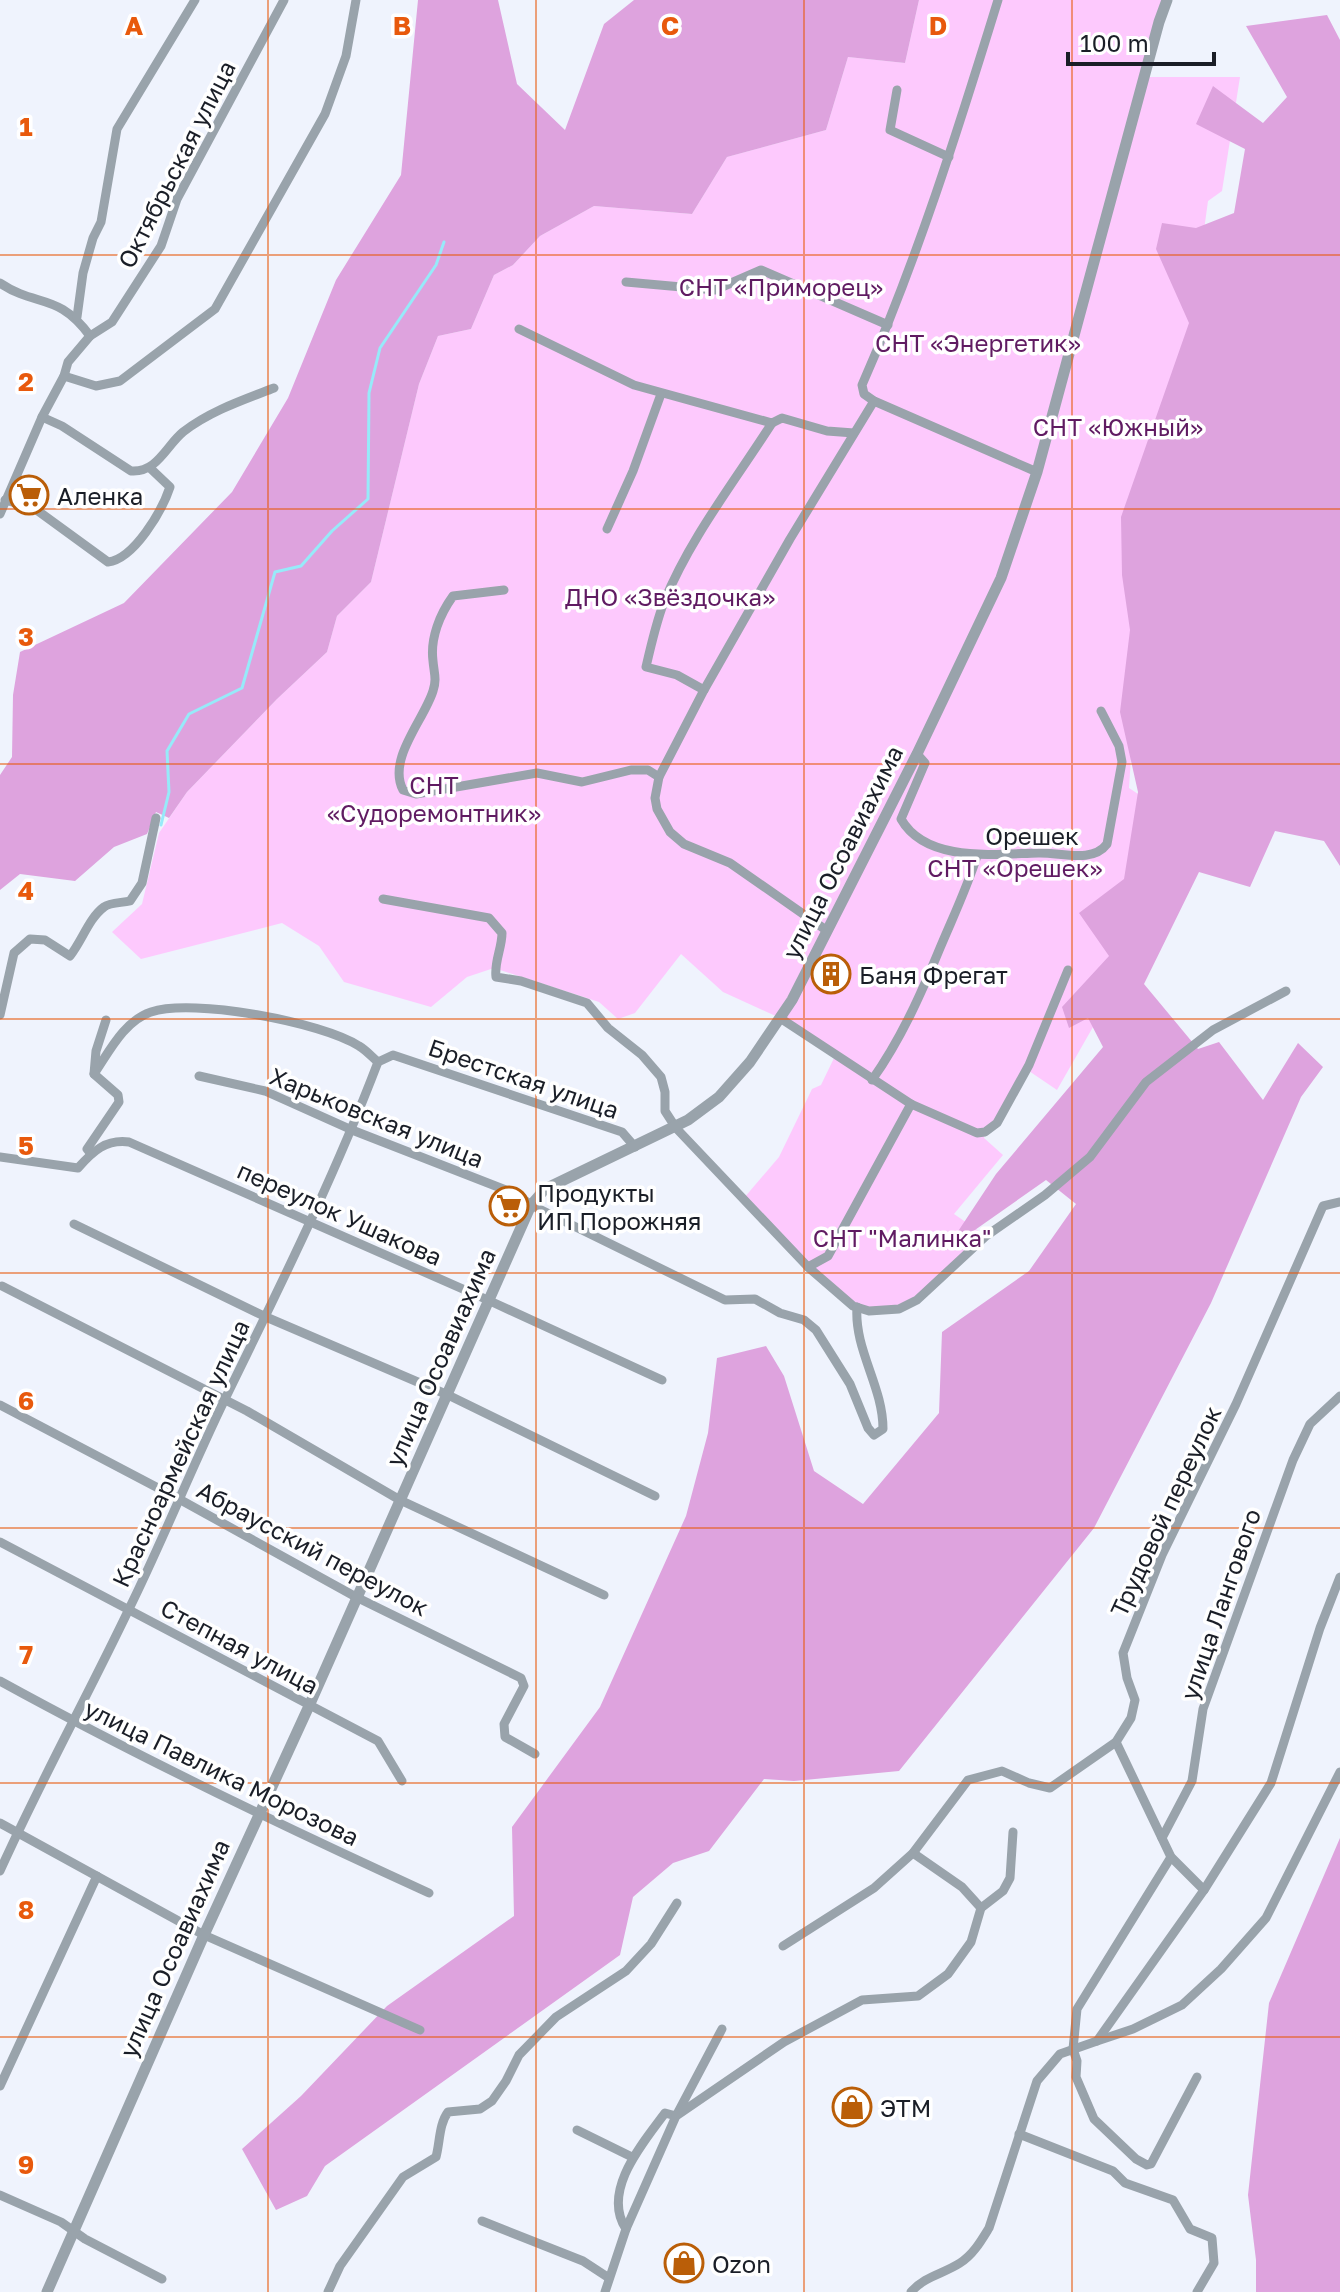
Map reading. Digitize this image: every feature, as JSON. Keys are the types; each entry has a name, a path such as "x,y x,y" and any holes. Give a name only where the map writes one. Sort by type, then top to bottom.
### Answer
{"street":[{"path":"77,317 83,273 101,222 117,129 195,0"},
{"name":"Октябрьская улица","path":"0,514 68,362 90,336 112,322 161,246 177,199 284,0"},
{"path":"64,376 96,386 120,381 215,309 325,114 346,56 356,0"},
{"path":"998,0 949,157 888,325 862,385 864,394 874,401 1037,472"},
{"name":"улица Осоавиахима","path":"47,2292 531,1205 545,1189 676,1128 719,1097 750,1062 792,1000 917,754 1001,578 1037,472 1167,0"},
{"path":"897,90 890,130 949,157"},
{"path":"626,282 715,290 761,270 888,325"},
{"path":"0,283 9,289 59,305 77,317 90,336"},
{"path":"519,329 634,385 772,423"},
{"path":"42,417 62,426 131,471 142,472 150,468 183,432 222,409 274,388"},
{"path":"607,529 633,471 661,394"},
{"path":"826,930 730,863 684,844 670,832 657,809 655,798 659,777 704,690 874,401"},
{"path":"704,690 677,675 646,667 664,602 697,537 772,423 782,418 827,431 854,433"},
{"path":"5,500 34,508 108,562 115,561 130,552 164,504 170,487 150,468"},
{"path":"504,590 453,596 441,612 433,643 432,660 436,679 423,717 410,737 403,756 398,780 403,790 416,794 537,773 582,782 631,770 648,770 659,777"},
{"name":"Орешек","path":"917,754 925,763 901,819 908,830 938,846 977,856 1040,852 1092,855 1102,851 1107,844 1122,762 1119,746 1101,711"},
{"path":"0,1015 14,953 30,939 45,940 70,956 91,921 106,905 130,901 142,883 156,818"},
{"path":"872,1080 891,1053 929,981 977,856"},
{"path":"383,899 489,918 502,933 502,947 494,968 496,977 521,981 587,1003 608,1028 642,1055 661,1077 665,1111 676,1128 808,1267 857,1307 869,1311 899,1309 917,1300 986,1236 1045,1195 1090,1157 1146,1082 1213,1030 1286,991"},
{"path":"780,1018 911,1104 977,1133 985,1132 997,1123 1029,1065 1068,970"},
{"path":"94,1074 130,1024 151,1012 172,1009 269,1016 358,1045 378,1062"},
{"path":"94,1074 96,1051 106,1020"},
{"name":"Брестская улица","path":"378,1062 393,1055 622,1132 635,1147"},
{"name":"Красноармейская улица","path":"0,1871 129,1610 225,1400 312,1223 378,1062"},
{"path":"91,1154 87,1149 119,1102 118,1095 94,1074"},
{"name":"Харьковская улица","path":"199,1076 265,1091 352,1130 516,1194 531,1205 725,1300 755,1299 780,1313 804,1320 816,1330 850,1384 868,1428 874,1435 883,1429 883,1414 861,1350 857,1307"},
{"path":"808,1267 828,1256 911,1104"},
{"name":"переулок Ушакова","path":"0,1157 78,1168 91,1154 114,1140 129,1142 662,1380"},
{"name":"Трудовой переулок","path":"913,1853 968,1780 1002,1771 1050,1788 1116,1742 1131,1718 1135,1700 1123,1653 1162,1555 1236,1404 1323,1206 1340,1202"},
{"path":"74,1224 266,1317 448,1395 655,1496"},
{"path":"2,1286 225,1400 400,1500 604,1595"},
{"name":"улица Лангового","path":"1162,1838 1192,1781 1203,1709 1293,1460 1310,1424 1340,1396"},
{"name":"Абраусский переулок","path":"0,1405 356,1597 521,1678 524,1686 504,1724 505,1737 535,1754"},
{"name":"Степная улица","path":"0,1542 378,1741 402,1781"},
{"path":"1097,2041 1204,1890 1271,1783 1320,1628 1340,1577"},
{"name":"улица Павлика Морозова","path":"0,1681 258,1815 429,1893"},
{"path":"1116,1742 1171,1857 1204,1890"},
{"path":"911,2292 920,2282 962,2262 979,2245 989,2228 1037,2081 1060,2054 1133,2029 1182,2005 1221,1969 1266,1918 1340,1772"},
{"path":"0,1823 204,1935 420,2030"},
{"path":"626,2229 618,2216 616,2202 632,2157 665,2113 676,2116 784,2042 862,2000 918,1996 948,1974 971,1942 981,1908 1003,1891 1010,1878 1013,1832"},
{"path":"783,1946 874,1888 913,1853 962,1887 981,1908"},
{"path":"1171,1857 1077,2009 1073,2049 1077,2061 1076,2077 1094,2119 1136,2159 1147,2165 1151,2164 1197,2077"},
{"path":"0,2086 97,1876"},
{"path":"328,2292 340,2266 403,2177 436,2157 441,2121 448,2112 480,2109 492,2101 519,2055 556,2017 626,1971 651,1944 677,1903"},
{"path":"605,2292 626,2229 676,2116 722,2029"},
{"path":"577,2130 632,2157"},
{"path":"1019,2134 1113,2171 1125,2183 1173,2200 1190,2229 1212,2238 1214,2263 1197,2292"},
{"path":"0,2195 73,2230 162,2279"},
{"path":"482,2221 583,2261 609,2278"}],"green space":[{"path":"919,0 1167,0 1144,77 1240,77 1222,191 1208,201 1185,369 1148,500 1129,788 1191,829 1101,1013 1057,1090 1026,1069 985,1132 984,1138 1003,1155 954,1214 986,1236 917,1300 899,1309 853,1306 744,1198 779,1157 812,1089 821,1085 835,1056 780,1018 723,992 681,954 635,1013 618,1019 599,1002 494,968 467,977 431,1007 344,982 319,946 282,923 141,959 112,932 142,904 159,833 187,792 327,652 337,616 371,582 419,384 438,336 471,329 494,275 513,265 540,236 594,206 692,214 727,157 826,130 848,57 905,63"}],"shaded area":[{"path":"418,0 498,0 517,84 565,130 604,24 634,0 919,0 905,63 848,57 826,130 727,157 692,214 594,206 540,236 513,265 494,275 471,329 438,336 419,384 371,582 337,616 327,652 187,792 169,818 156,812 147,834 114,847 75,881 20,874 0,890 0,775 12,757 13,695 20,652 124,603 232,492 288,398 336,280 401,175"},
{"path":"1327,15 1340,40 1340,866 1324,841 1275,831 1250,887 1199,872 1144,984 1198,1049 1219,1042 1263,1100 1298,1043 1323,1067 1301,1097 1211,1303 1094,1528 899,1771 794,1781 764,1779 709,1851 673,1863 633,1897 620,1955 325,2166 307,2196 276,2210 242,2149 301,2096 387,2006 514,1916 512,1827 600,1707 686,1516 708,1433 717,1358 766,1346 784,1376 814,1471 863,1504 939,1413 942,1332 1029,1271 1076,1204 1046,1180 945,1251 996,1174 1103,1047 1088,1018 1069,1028 1062,1007 1109,956 1079,913 1124,879 1138,792 1120,712 1130,630 1122,575 1121,517 1189,323 1156,249 1162,223 1196,228 1234,213 1245,149 1196,124 1213,86 1263,123 1287,97 1246,26"},
{"path":"1340,1838 1340,2292 1256,2292 1256,2260 1248,2195 1269,2003"}],"waterway":[{"path":"161,825 169,792 167,751 189,714 242,688 275,572 301,566 332,531 368,499 369,393 380,348 436,265 444,242"}],"place":[{"name":"Аленка","path":"29,495"},
{"name":"Баня Фрегат","path":"831,974"},
{"name":"Продукты ИП Порожняя","path":"509,1206"},
{"name":"ЭТМ","path":"852,2107"},
{"name":"Ozon","path":"684,2263"}],"park label":[{"name":"СНТ «Приморец»","path":"781,286"},
{"name":"СНТ «Энергетик»","path":"978,342"},
{"name":"СНТ «Южный»","path":"1118,426"},
{"name":"ДНО «Звёздочка»","path":"670,596"},
{"name":"СНТ «Судоремонтник»","path":"434,798"},
{"name":"СНТ «Орешек»","path":"1015,867"},
{"name":"СНТ \"Малинка\"","path":"902,1237"}]}
